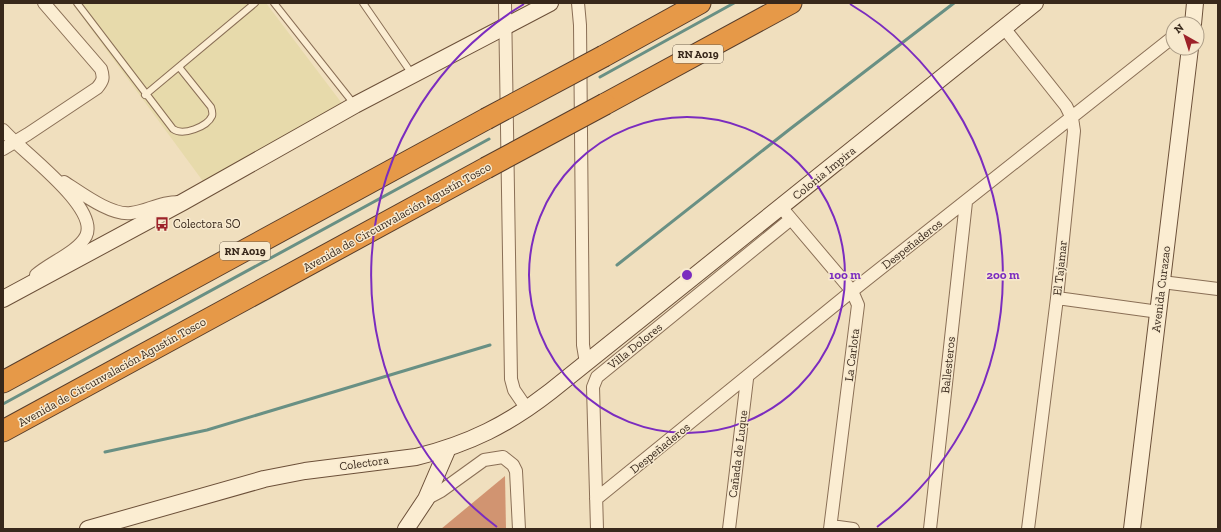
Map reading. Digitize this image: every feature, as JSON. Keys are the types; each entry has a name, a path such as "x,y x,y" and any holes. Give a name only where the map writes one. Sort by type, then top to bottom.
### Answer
{"highway":[{"name":"RN A019","path":"3,382 700,3"},
{"name":"Avenida de Circunvalación Agustín Tosco","path":"3,431 791,3"},
{"path":"3,444 68,408 171,340"}],"street":[{"path":"3,149 97,88 103,82 103,75 100,69 44,3"},
{"path":"505,3 511,379 514,390 527,409"},
{"path":"3,299 22,289 85,248 135,220 183,202 355,105 550,3"},
{"path":"578,3 580,24 583,345 586,363"},
{"name":"Colonia Impira","path":"612,341 786,213 1035,3"},
{"path":"1193,16 1195,3"},
{"name":"El Tajamar","path":"1004,28 1066,106 1072,118 1074,131 1057,298 1028,529"},
{"name":"Despeñaderos","path":"596,498 746,379 852,291 1165,43"},
{"name":"Avenida Curazao","path":"1132,529 1189,56"},
{"path":"3,130 51,173 79,205 88,230 85,248"},
{"path":"51,173 104,206 135,220"},
{"name":"Ballesteros","path":"930,529 966,202"},
{"name":"La Carlota","path":"786,213 852,291 858,306 831,528"},
{"name":"Villa Dolores","path":"596,529 593,387 596,377 786,213"},
{"path":"1162,282 1218,289"},
{"path":"1057,298 1159,312"},
{"name":"Colectora","path":"88,529 264,479 305,471 416,456 448,448 491,431 527,409 612,341"},
{"name":"Cañada de Luque","path":"729,529 746,379"},
{"path":"406,529 426,499 448,448"},
{"path":"426,499 442,491 484,460 502,457 513,465 516,471 519,529"},
{"path":"831,528 853,529"}],"lane":[{"path":"77,3 145,95 177,132 190,131 208,121 213,112 211,107 179,67"},
{"path":"145,95 255,3"},
{"path":"274,3 355,105"},
{"path":"363,3 413,75"}],"shaded area":[{"path":"72,3 266,3 347,110 205,184"}],"building":[{"path":"505,476 506,529 441,529"}],"waterway":[{"path":"600,77 734,3"},
{"path":"617,265 954,3"},
{"path":"3,404 489,139"},
{"path":"105,452 207,430 490,345"}],"place":[{"name":"Colectora SO","path":"162,224"}]}
